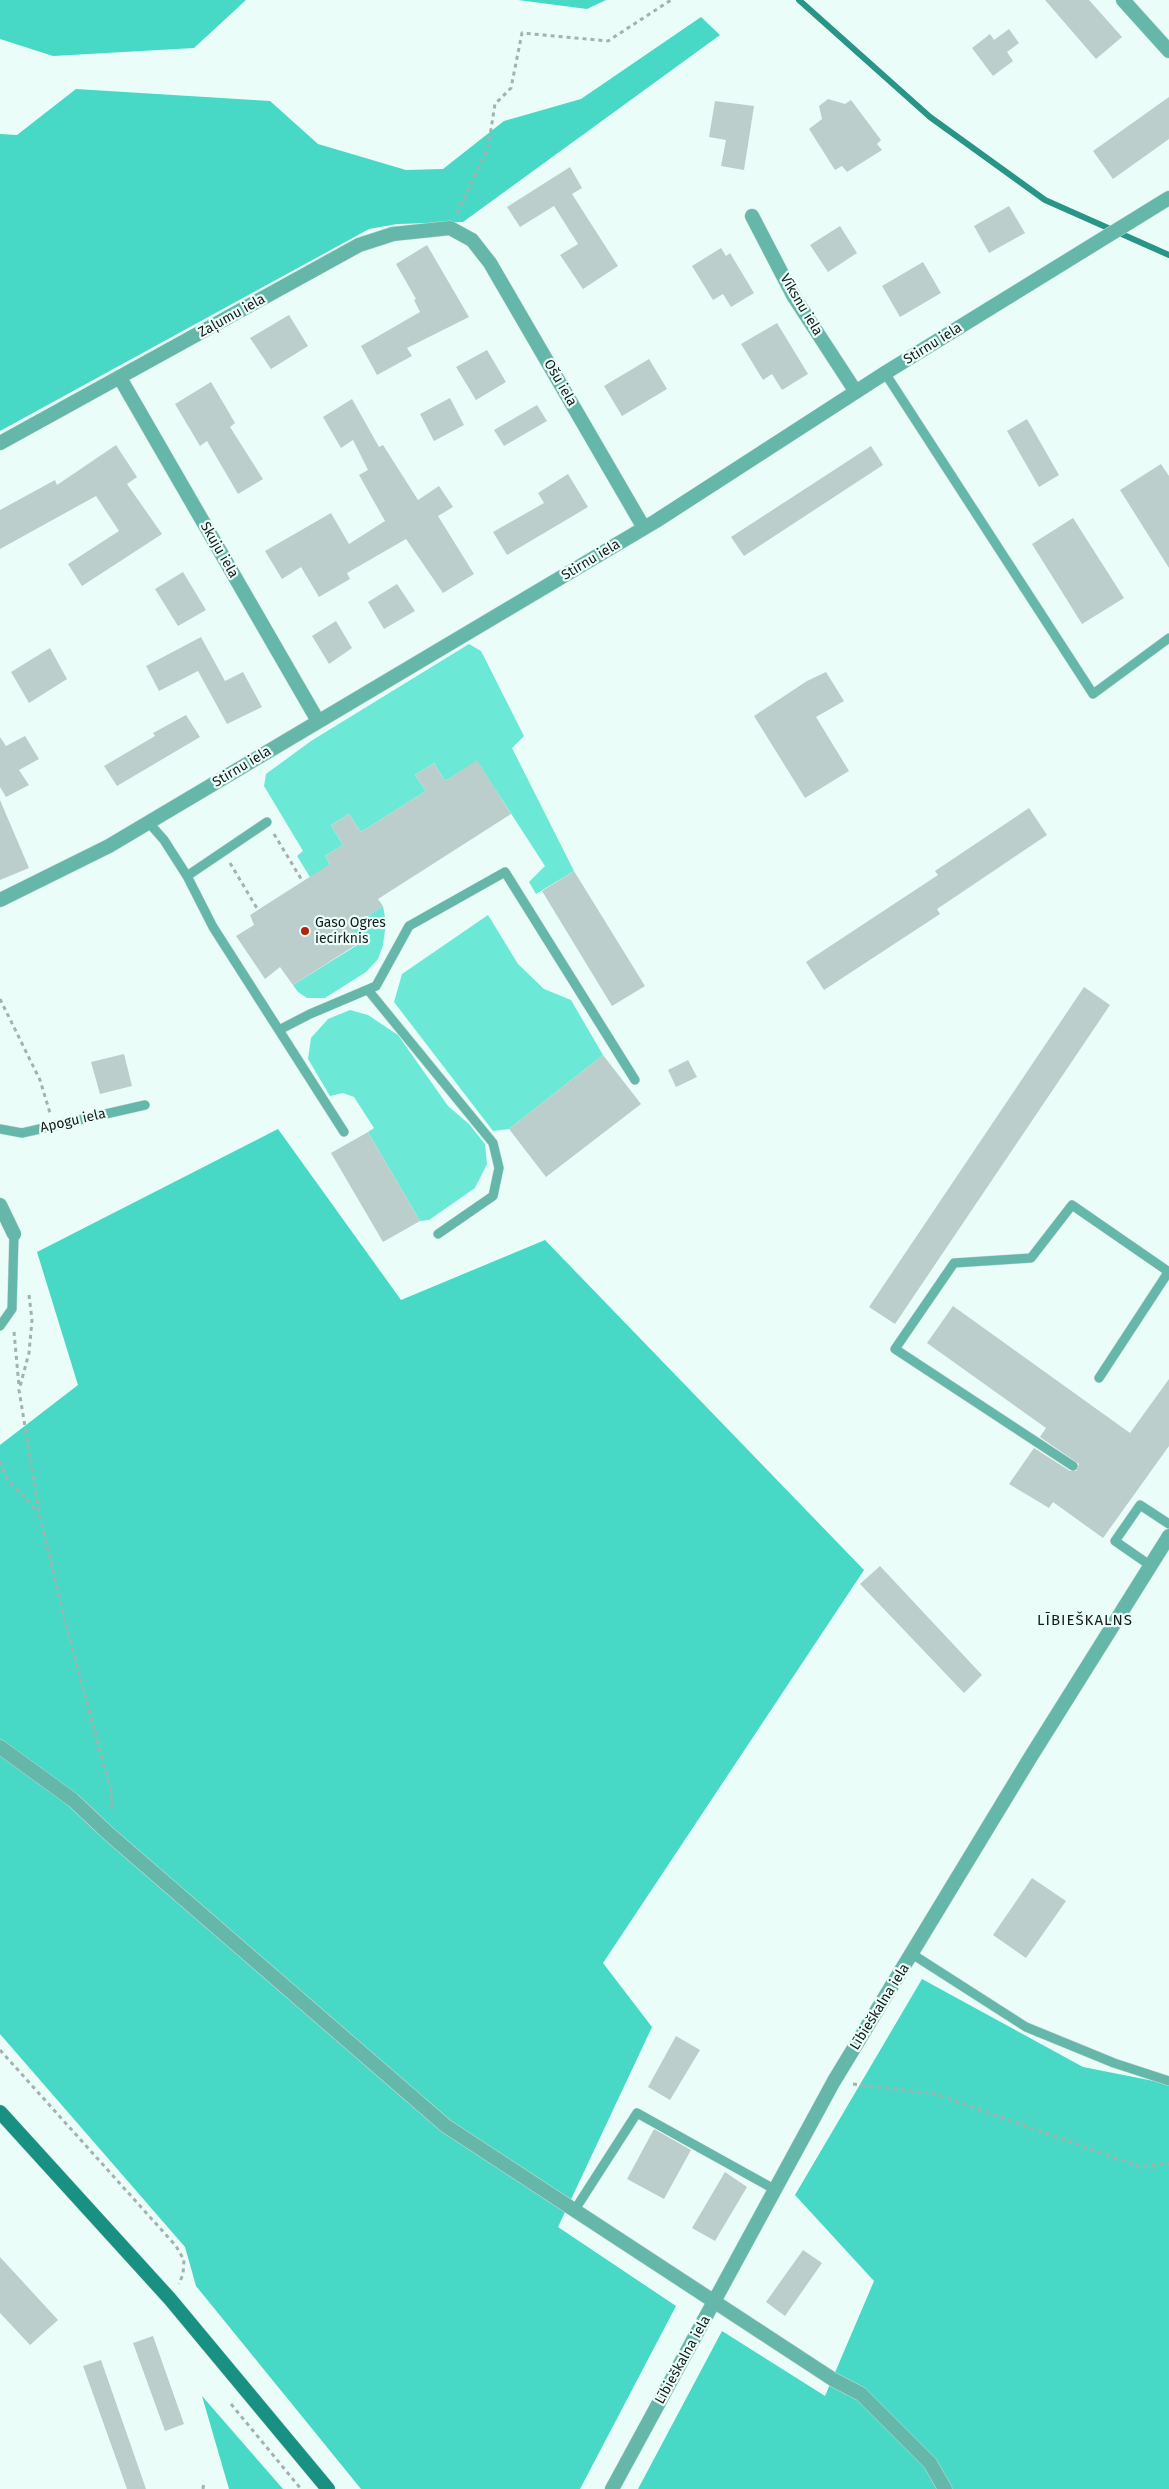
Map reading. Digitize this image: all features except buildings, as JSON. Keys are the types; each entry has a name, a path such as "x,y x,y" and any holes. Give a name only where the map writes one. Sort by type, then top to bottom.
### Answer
{"main road":[{"path":"0,2112 170,2299 328,2489"}],"street":[{"path":"1123,0 1169,51"},
{"name":"Stirnu iela","path":"0,900 109,846 644,528 885,373 1169,198"},
{"name":"Vīksnu iela","path":"752,216 794,298 856,392"},
{"name":"Ošu iela","path":"450,228 472,240 490,263 644,528"},
{"name":"Zaļumu iela","path":"0,443 359,245 393,234 450,228"},
{"name":"Skuju iela","path":"120,378 318,721"},
{"path":"0,1205 14,1234"},
{"name":"Lībieškalna iela","path":"612,2489 834,2081 1030,1758 1169,1536"},
{"path":"0,1747 73,1800 109,1834 446,2126 714,2303 834,2380 861,2394 930,2463 945,2489"}],"lane":[{"path":"885,373 1092,694 1169,638"},
{"path":"149,822 164,840 187,876 213,927 344,1132"},
{"path":"187,876 267,822"},
{"path":"279,1030 310,1014 376,986 409,926 505,872 635,1080"},
{"path":"368,990 493,1143 500,1168 493,1196 438,1234"},
{"name":"Apogu iela","path":"0,1129 22,1133 146,1105"},
{"path":"1072,1466 895,1349 954,1263 1031,1258 1072,1205 1169,1272 1099,1378"},
{"path":"0,1326 12,1309 14,1234"},
{"path":"1151,1566 1115,1541 1140,1505 1169,1524"},
{"path":"912,1954 1026,2027 1114,2063 1169,2081"},
{"path":"574,2212 637,2112 774,2189"}],"path":[{"path":"450,228 488,148 495,104 510,88 522,33 608,41 671,0"},
{"path":"267,822 302,882"},
{"path":"224,851 258,910"},
{"path":"0,999 40,1080 54,1125"},
{"path":"19,1390 29,1353 32,1320 29,1292"},
{"path":"12,1309 19,1390 39,1512 65,1622 111,1791 112,1810 109,1834"},
{"path":"0,1461 7,1479 39,1512"},
{"path":"0,2050 176,2246 184,2260 184,2274 170,2299"},
{"path":"834,2081 936,2094 1141,2167 1169,2163"},
{"path":"203,2489 204,2481"}],"green space":[{"path":"0,0 246,0 194,48 53,56 0,39"},
{"path":"518,0 606,0 587,9"},
{"path":"701,17 720,35 463,222 397,224 369,229 0,431 0,134 17,135 76,89 270,101 318,144 406,170 443,169 504,121 581,99"},
{"path":"469,644 481,651 524,736 512,748 574,871 536,894 529,882 545,866 477,761 445,781 434,763 415,775 426,791 361,832 349,814 331,825 343,845 325,856 334,871 310,877 297,856 303,851 264,786 266,774 311,741"},
{"path":"383,906 386,923 383,945 378,959 366,972 325,998 307,998 298,992 293,985 362,942 351,927"},
{"path":"488,915 518,964 544,989 571,1000 603,1055 509,1129 493,1131 394,1002 402,974"},
{"path":"350,1010 368,1015 398,1035 448,1106 469,1124 485,1144 487,1164 475,1188 429,1220 420,1221 368,1132 374,1128 354,1097 343,1093 330,1096 308,1059 311,1038 328,1019"},
{"path":"278,1129 401,1300 545,1240 864,1570 603,1963 652,2027 558,2227 676,2306 580,2489 361,2489 196,2286 185,2247 0,2034 0,1445 78,1385 37,1252"},
{"path":"922,1979 1083,2067 1169,2084 1169,2489 638,2489 722,2331 825,2396 874,2281 795,2195"},
{"path":"202,2396 283,2489 229,2489"}],"waterway":[{"path":"799,0 930,117 1045,200 1169,255"}],"place":[{"name":"Gaso Ogres iecirknis","path":"305,931"}],"district":[{"name":"LĪBIEŠKALNS","path":"1085,1621"}]}
